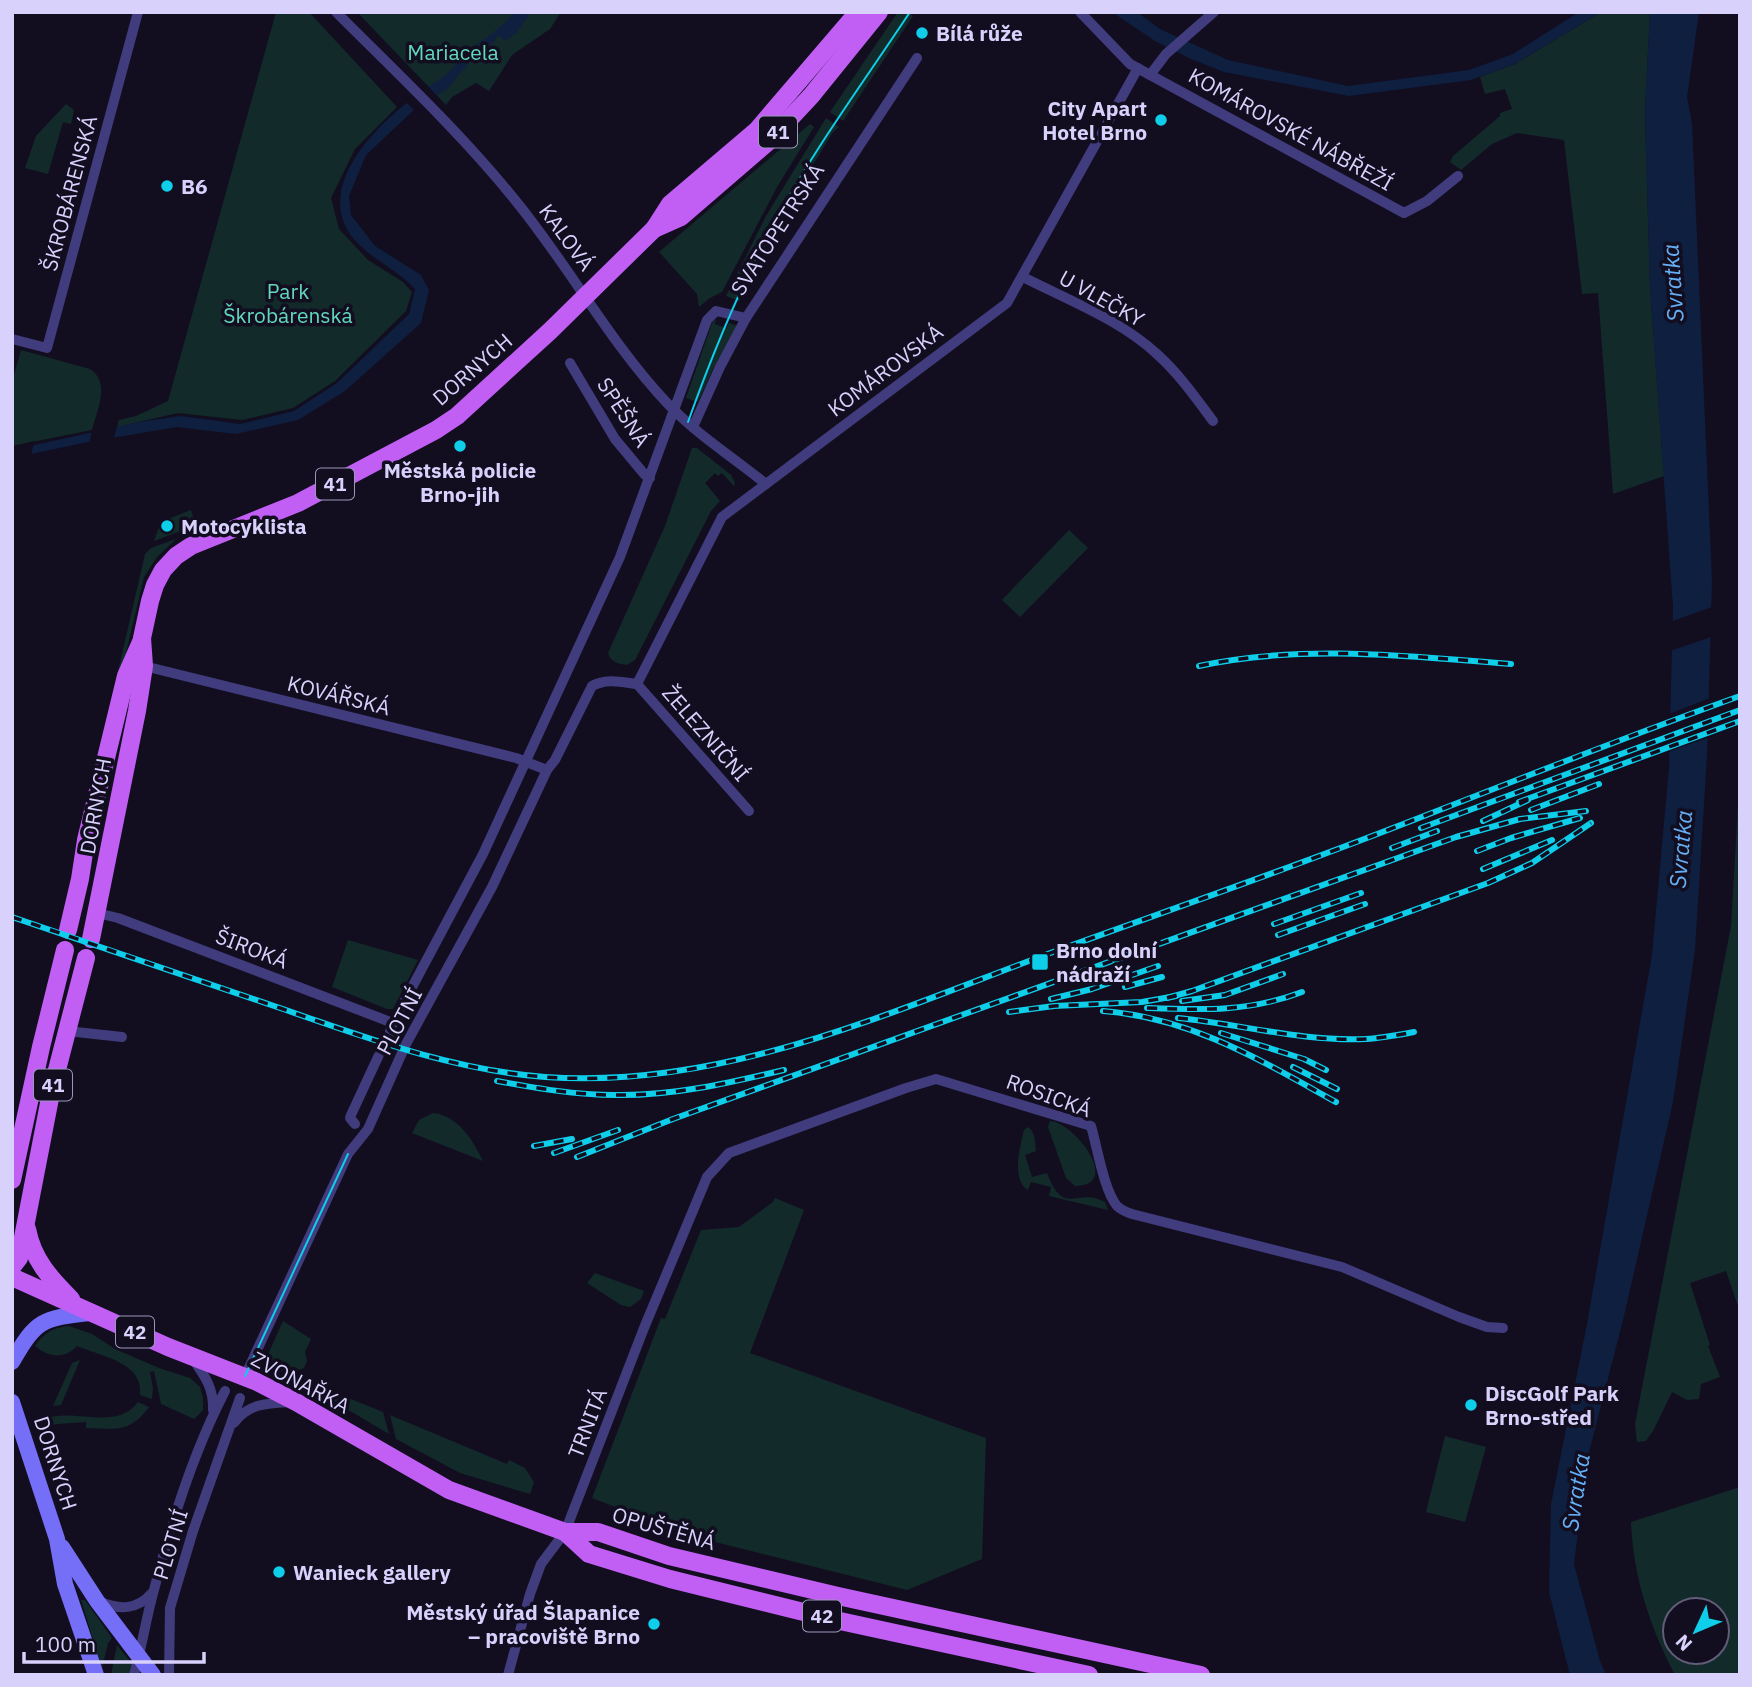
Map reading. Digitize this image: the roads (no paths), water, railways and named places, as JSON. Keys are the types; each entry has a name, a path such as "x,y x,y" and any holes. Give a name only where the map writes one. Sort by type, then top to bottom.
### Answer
{"main road":[{"name":"DORNYCH","path":"68,930 86,840 126,676 142,638 157,580 167,565 196,544 298,503 446,423 550,331 654,229 670,204 757,130 807,74 870,14"},
{"name":"41","path":"654,229 681,217 768,142 811,96 870,14"},
{"name":"DORNYCH","path":"91,939 144,666 142,638"},
{"name":"41","path":"12,1180 65,950"},
{"name":"41","path":"12,1267 19,1258 51,1093 86,958"},
{"path":"25,1221 36,1259 47,1275 85,1311"},
{"name":"ZVONAŘKA","path":"12,1277 85,1311 245,1377 296,1402 435,1484 565,1532"},
{"path":"12,1362 31,1331 41,1323 85,1311"},
{"name":"DORNYCH","path":"12,1402 57,1539 65,1584 96,1675"},
{"name":"42","path":"565,1532 589,1554 670,1579 860,1625 1088,1675"},
{"name":"OPUŠTĚNÁ","path":"565,1532 598,1532 669,1556 797,1587 1201,1675"},
{"name":"DORNYCH","path":"57,1539 97,1601 153,1675"}],"street":[{"name":"ŠKROBÁRENSKÁ","path":"12,339 47,348 138,12"},
{"name":"KALOVÁ","path":"336,12 435,112 512,197 616,342 675,411 765,484"},
{"name":"KOMÁROVSKÉ NÁBŘEŽÍ","path":"1080,12 1130,64 1404,213 1427,201 1458,177"},
{"path":"1150,75 1166,54 1214,12"},
{"name":"SVATOPETRSKÁ","path":"650,478 710,316 719,311 746,318 917,58"},
{"name":"KOMÁROVSKÁ","path":"637,684 717,523 727,512 1007,303 1138,68"},
{"name":"U VLEČKY","path":"1023,277 1122,328 1157,353 1213,421"},
{"path":"694,427 720,367 746,318"},
{"name":"SPĚŠNÁ","path":"570,363 609,429 628,456 650,478"},
{"name":"PLOTNÍ","path":"388,1038 393,1023 459,901 526,760 629,536 650,478"},
{"name":"KOVÁŘSKÁ","path":"144,666 526,760 547,770"},
{"name":"ŽELEZNIČNÍ","path":"592,686 599,682 615,681 637,684 749,811"},
{"name":"PLOTNÍ","path":"245,1377 348,1154 368,1129 406,1044 492,887 547,770 555,760 592,686"},
{"name":"ŠIROKÁ","path":"97,913 118,918 393,1023"},
{"path":"67,1031 122,1037"},
{"name":"PLOTNÍ","path":"355,1124 350,1118 351,1115 378,1057"},
{"name":"ROSICKÁ","path":"705,1184 719,1161 729,1153 936,1079 1091,1126 1112,1198 1120,1209 1126,1212 1342,1267 1459,1317 1487,1327 1503,1328"},
{"name":"TRNITÁ","path":"508,1675 541,1564 565,1532 644,1328 705,1184"},
{"path":"190,1355 208,1382 213,1395 213,1413"},
{"name":"PLOTNÍ","path":"134,1675 153,1591 188,1480 213,1413 225,1391"},
{"name":"PLOTNÍ","path":"169,1675 170,1608 193,1531 240,1398"},
{"name":"PLOTNÍ","path":"231,1428 239,1416 250,1407 296,1402"},
{"name":"PLOTNÍ","path":"97,1601 111,1607 129,1607 143,1602 153,1591"}],"water":[{"path":"515,12 531,12 516,33 505,41 497,36 495,41 473,58 447,89 415,109 366,155 349,196 351,215 375,246 421,275 429,290 421,323 345,391 298,420 236,434 177,427 12,458 12,450 139,422 181,416 240,424 294,411 337,383 409,314 415,289 365,250 348,231 340,203 342,186 349,169 358,153 383,124 414,97 448,73 467,52"},
{"path":"1112,12 1137,12 1160,29 1228,60 1348,86 1469,70 1513,54 1579,12 1601,12 1515,64 1471,80 1349,96 1224,72 1155,41"},
{"name":"Svratka","path":"1650,12 1699,12 1687,97 1692,124 1712,580 1707,755 1695,950 1673,1102 1624,1316 1587,1460 1574,1564 1606,1675 1570,1675 1549,1592 1551,1504 1587,1324 1652,955 1669,768 1673,607 1650,288 1645,112"}],"tunnel":[{"path":"378,1057 388,1038"}],"tram line":[{"path":"688,422 728,318 777,218 824,139 910,12"},
{"path":"245,1376 348,1154"}],"railway":[{"path":"1199,666 1238,659 1316,654 1394,655 1511,664"},
{"path":"12,917 345,1030 443,1060 545,1077 613,1078 679,1071 745,1058 874,1019 1315,858 1740,696"},
{"path":"1421,828 1740,710"},
{"path":"1519,802 1740,721"},
{"path":"1531,810 1599,784"},
{"path":"1483,821 1528,800"},
{"path":"577,1157 673,1119 1456,837 1520,819 1586,811"},
{"path":"1477,851 1580,818"},
{"path":"1167,998 1488,883 1532,863 1591,823"},
{"path":"1392,848 1437,831"},
{"path":"1483,869 1552,840"},
{"path":"1274,924 1361,893"},
{"path":"1278,935 1365,904"},
{"path":"1051,999 1092,989 1158,966"},
{"path":"1182,1001 1225,995 1283,974"},
{"path":"1125,987 1162,977"},
{"path":"1147,1008 1207,1009 1245,1006 1283,999 1302,992"},
{"path":"1009,1012 1054,1006 1142,1002 1176,996"},
{"path":"1103,1011 1135,1015 1196,1032 1224,1043 1336,1102"},
{"path":"1178,1018 1319,1038 1366,1039 1414,1032"},
{"path":"1221,1033 1304,1059 1326,1070"},
{"path":"1293,1067 1337,1089"},
{"path":"497,1081 570,1092 637,1095 701,1088 784,1070"},
{"path":"554,1153 618,1130"},
{"path":"534,1146 572,1139"}],"place":[{"name":"Bílá růže","path":"922,33"},
{"name":"City Apart Hotel Brno","path":"1161,120"},
{"name":"B6","path":"167,186"},
{"name":"Městská policie Brno-jih","path":"460,446"},
{"name":"Motocyklista","path":"167,526"},
{"name":"Brno dolní nádraží","path":"1040,962"},
{"name":"DiscGolf Park Brno-střed","path":"1471,1405"},
{"name":"Wanieck gallery","path":"279,1572"},
{"name":"Městský úřad Šlapanice – pracoviště Brno","path":"654,1624"}],"park label":[{"name":"Mariacela","path":"453,52"},
{"name":"Park Škrobárenská","path":"288,303"}]}
